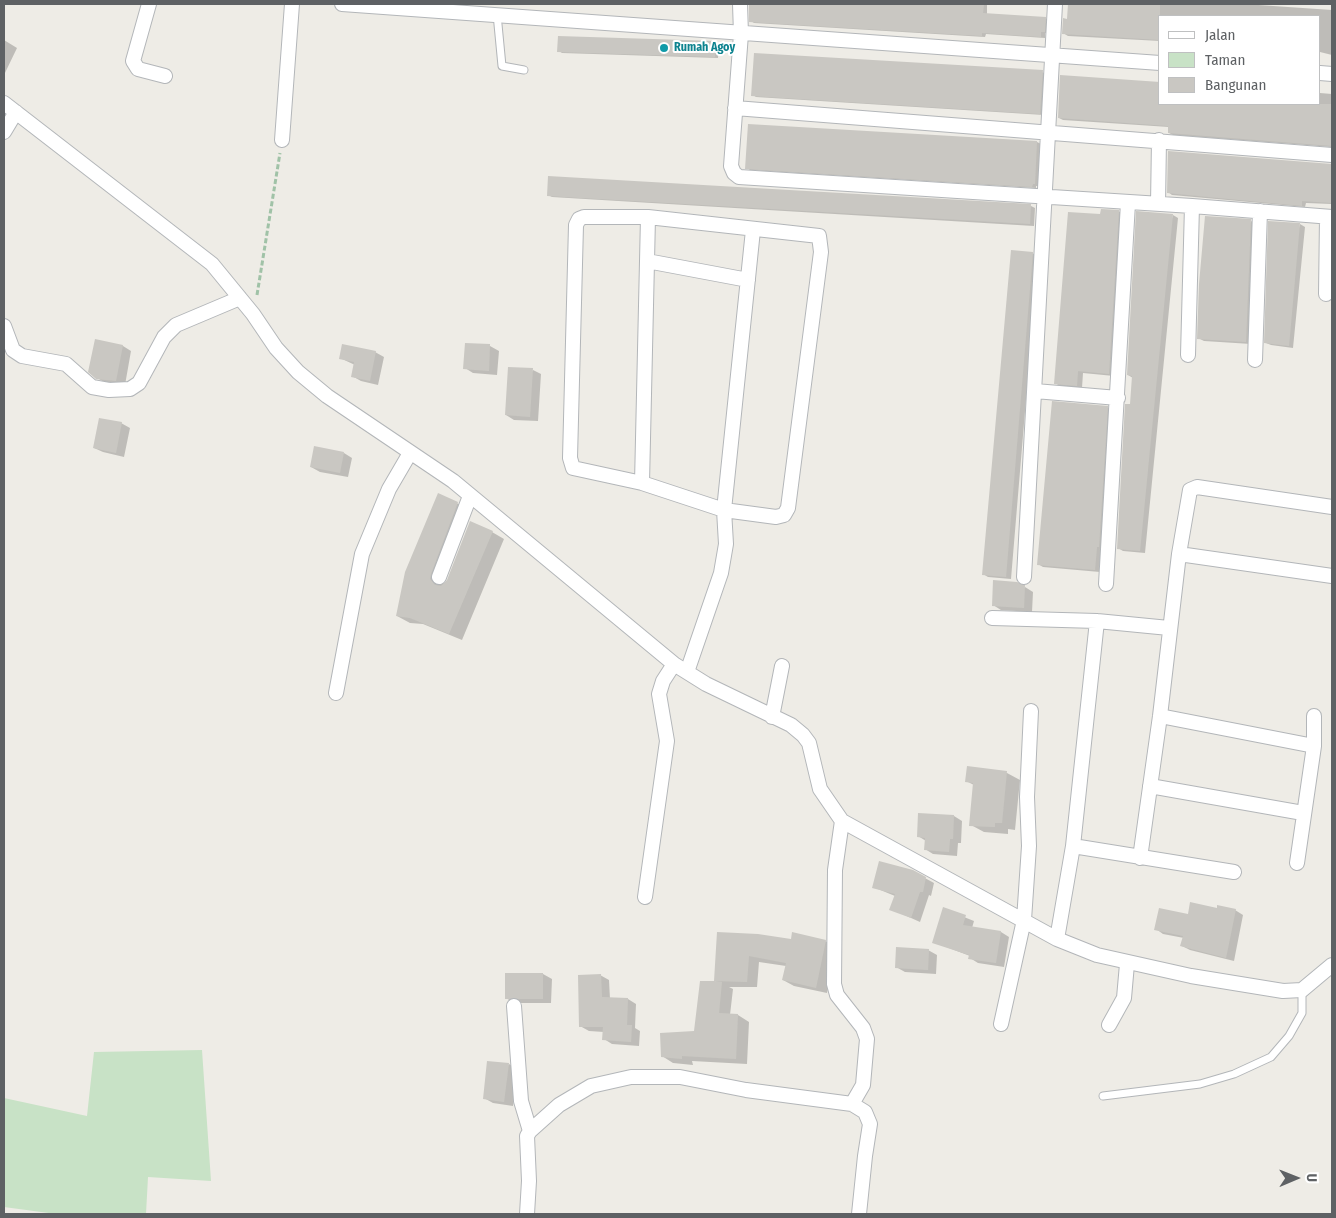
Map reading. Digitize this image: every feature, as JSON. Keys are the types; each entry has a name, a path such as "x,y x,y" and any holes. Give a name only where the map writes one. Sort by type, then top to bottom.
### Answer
{"street":[{"path":"149,4 133,61 138,69 165,76"},
{"path":"282,140 292,4"},
{"path":"342,4 497,9 741,34 1158,63"},
{"path":"740,4 741,34 731,166 734,174 739,177 1192,206 1330,217 1326,294"},
{"path":"1024,577 1044,198 1054,57 1055,4"},
{"path":"4,103 212,264 253,314 276,348 298,372 327,396 470,496 674,664 772,717 791,725 807,738 820,789 842,821 1024,920 1057,940 1127,964 1283,990 1302,990 1332,966"},
{"path":"735,108 1332,154"},
{"path":"4,132 16,112"},
{"path":"1158,204 1159,140"},
{"path":"1106,584 1128,203"},
{"path":"1188,355 1192,206"},
{"path":"1255,360 1260,211"},
{"path":"584,217 648,217 753,230 816,234 821,239 821,252 787,511 776,517 724,510 642,483 573,468 570,458 570,439 576,222 584,217"},
{"path":"642,483 648,217"},
{"path":"687,672 721,573 726,544 724,510 753,230"},
{"path":"647,261 748,280"},
{"path":"4,326 14,350 22,356 66,364 92,387 109,390 130,389 138,384 164,337 176,325 240,298"},
{"path":"1035,391 1118,398"},
{"path":"336,693 362,554 389,489 410,453"},
{"path":"1140,858 1160,716 1169,628 1186,499 1190,490 1197,487 1332,507"},
{"path":"439,577 470,496"},
{"path":"1179,554 1332,576"},
{"path":"992,618 1097,621 1169,628"},
{"path":"1057,940 1073,846 1097,621"},
{"path":"646,897 667,742 659,694 663,681 674,664"},
{"path":"772,717 782,666"},
{"path":"1001,1024 1024,920 1029,846 1027,797 1031,711"},
{"path":"1160,716 1314,746"},
{"path":"1297,863 1314,746 1314,716"},
{"path":"1150,786 1303,813"},
{"path":"842,821 835,870 834,984 837,995 863,1028 867,1039 863,1085 852,1104"},
{"path":"1073,846 1234,872"},
{"path":"1109,1025 1124,998 1127,964"},
{"path":"514,1006 520,1101 530,1131"},
{"path":"528,1214 527,1136 530,1131 559,1105 591,1086 631,1077 680,1077 746,1090 852,1104 865,1112 870,1124 859,1214"}],"lane":[{"path":"497,9 502,66 524,70"},
{"path":"1103,1096 1200,1084 1234,1074 1271,1057 1289,1036 1302,1013 1302,990"}],"path":[{"path":"253,314 282,140"}],"green space":[{"path":"202,1050 211,1181 148,1177 146,1214 56,1214 4,1207 4,1098 87,1116 94,1052"}],"building":[{"path":"749,4 984,4 983,13 1046,17 1045,32 1041,32 1041,37 982,33 982,36 749,22"},
{"path":"1068,4 1160,4 1158,40 1062,34 1063,18 1067,19"},
{"path":"558,36 716,41 715,57 557,52"},
{"path":"754,53 1043,70 1040,114 751,96"},
{"path":"1060,75 1158,82 1158,105 1332,104 1332,146 1168,133 1168,126 1058,118"},
{"path":"748,124 1037,141 1035,184 1032,187 745,169"},
{"path":"1168,151 1332,164 1332,203 1302,201 1302,206 1167,193"},
{"path":"548,176 1031,204 1030,224 547,196"},
{"path":"1101,209 1119,210 1109,374 1078,371 1077,386 1054,384 1068,212 1100,214"},
{"path":"1136,211 1173,214 1140,551 1117,549 1125,404 1130,404 1132,376 1127,375"},
{"path":"1205,216 1251,219 1246,342 1197,339 1199,284"},
{"path":"1268,221 1300,223 1289,346 1264,343"},
{"path":"1011,250 1033,252 1006,577 982,575"},
{"path":"95,339 123,345 116,381 96,379 88,372"},
{"path":"465,343 490,344 489,371 463,369"},
{"path":"342,344 376,351 370,381 351,377 354,362 339,359"},
{"path":"508,367 533,368 530,417 505,415"},
{"path":"1052,401 1108,406 1099,547 1097,547 1095,570 1037,565"},
{"path":"99,418 122,422 116,453 93,448"},
{"path":"314,446 344,452 340,473 310,467"},
{"path":"438,493 458,502 431,574 430,579 435,585 441,586 447,580 470,521 493,531 449,634 410,618 396,616 405,572"},
{"path":"993,580 1017,582 1025,585 1024,608 992,606"},
{"path":"967,766 1007,771 1002,823 995,823 995,827 969,826 973,783 965,782"},
{"path":"918,813 954,815 953,839 950,839 949,852 924,850 925,838 917,837"},
{"path":"879,861 913,870 926,877 923,892 920,892 911,918 889,910 895,894 872,888"},
{"path":"1190,902 1217,908 1217,905 1236,909 1226,958 1180,946 1183,936 1154,930 1159,908 1188,914"},
{"path":"943,907 966,915 963,925 1001,931 996,963 968,959 969,955 932,943"},
{"path":"717,932 758,934 791,939 792,932 826,940 816,988 782,980 786,963 749,956 747,982 715,981 722,982 719,1013 738,1014 736,1059 682,1056 682,1059 661,1057 660,1033 694,1031 700,981 714,981"},
{"path":"896,947 929,949 928,970 895,968"},
{"path":"505,973 543,973 543,999 505,999"},
{"path":"601,974 602,997 628,998 627,1025 632,1025 631,1042 602,1040 603,1027 579,1027 578,975"},
{"path":"487,1061 509,1063 504,1102 483,1099"}],"place":[{"name":"Rumah Agoy","path":"664,48"}]}
